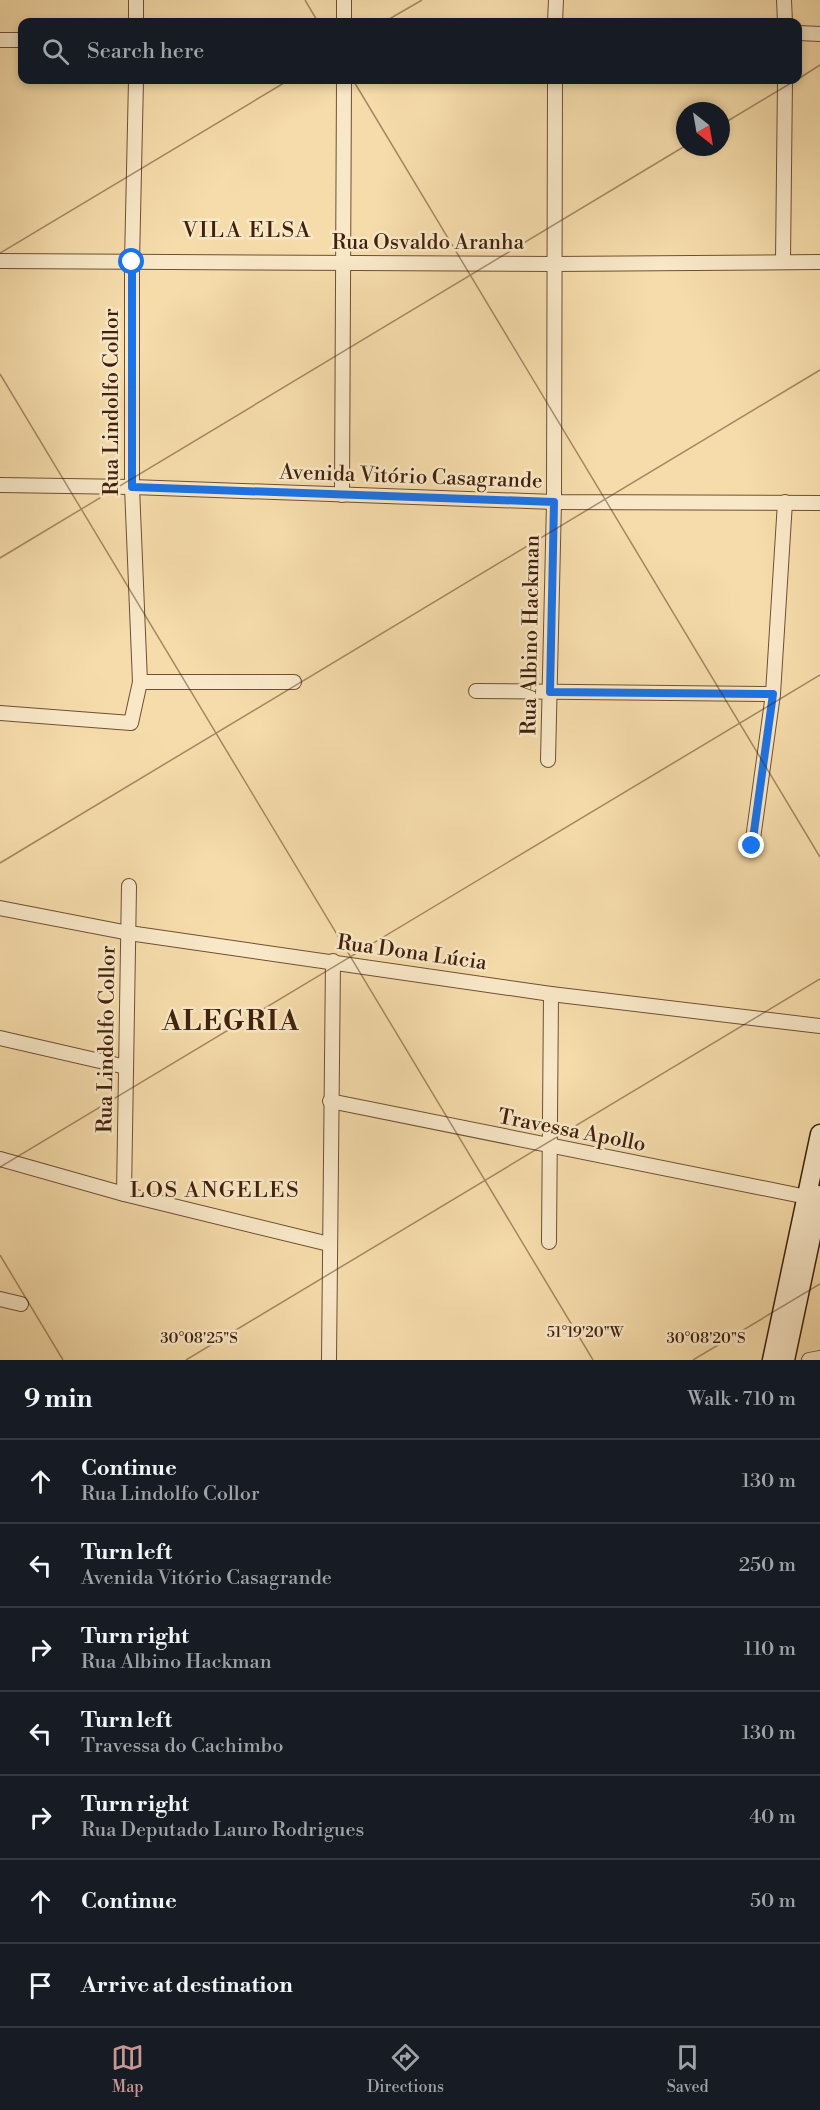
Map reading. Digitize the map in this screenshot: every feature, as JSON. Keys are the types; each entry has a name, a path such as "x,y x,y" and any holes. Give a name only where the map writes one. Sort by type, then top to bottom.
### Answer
{"main road":[{"path":"785,1360 813,1196 820,1134"},
{"path":"772,1360 813,1196"}],"street":[{"path":"136,0 136,18"},
{"path":"344,0 344,18"},
{"path":"555,18 556,0"},
{"path":"784,0 785,18"},
{"path":"802,33 820,34"},
{"path":"0,40 18,40"},
{"name":"Rua Lindolfo Collor","path":"0,713 131,723 140,682 132,487 135,84"},
{"path":"342,495 344,84"},
{"name":"Rua Albino Hackman","path":"548,760 554,502 555,84"},
{"path":"783,261 785,84"},
{"name":"Rua Osvaldo Aranha","path":"0,261 554,264 820,262"},
{"name":"Avenida Vitório Casagrande","path":"0,485 132,487 554,502 820,503"},
{"path":"752,846 773,694 785,502"},
{"path":"140,682 294,682"},
{"path":"476,691 773,694"},
{"name":"Rua Lindolfo Collor","path":"124,1194 129,886"},
{"name":"Rua Dona Lúcia","path":"0,908 129,933 551,994 820,1026"},
{"path":"329,1360 333,961"},
{"path":"549,1242 551,994"},
{"path":"0,1038 126,1067"},
{"name":"Travessa Apollo","path":"330,1101 550,1147 813,1196"},
{"path":"0,1160 124,1194 329,1244"},
{"path":"0,1299 21,1304"},
{"path":"809,1360 820,1358"}],"district":[{"name":"VILA ELSA","path":"247,229"},
{"name":"ALEGRIA","path":"231,1021"},
{"name":"LOS ANGELES","path":"215,1189"}],"route":[{"path":"132,262 132,487 554,502 550,692 773,694 752,846"}]}
